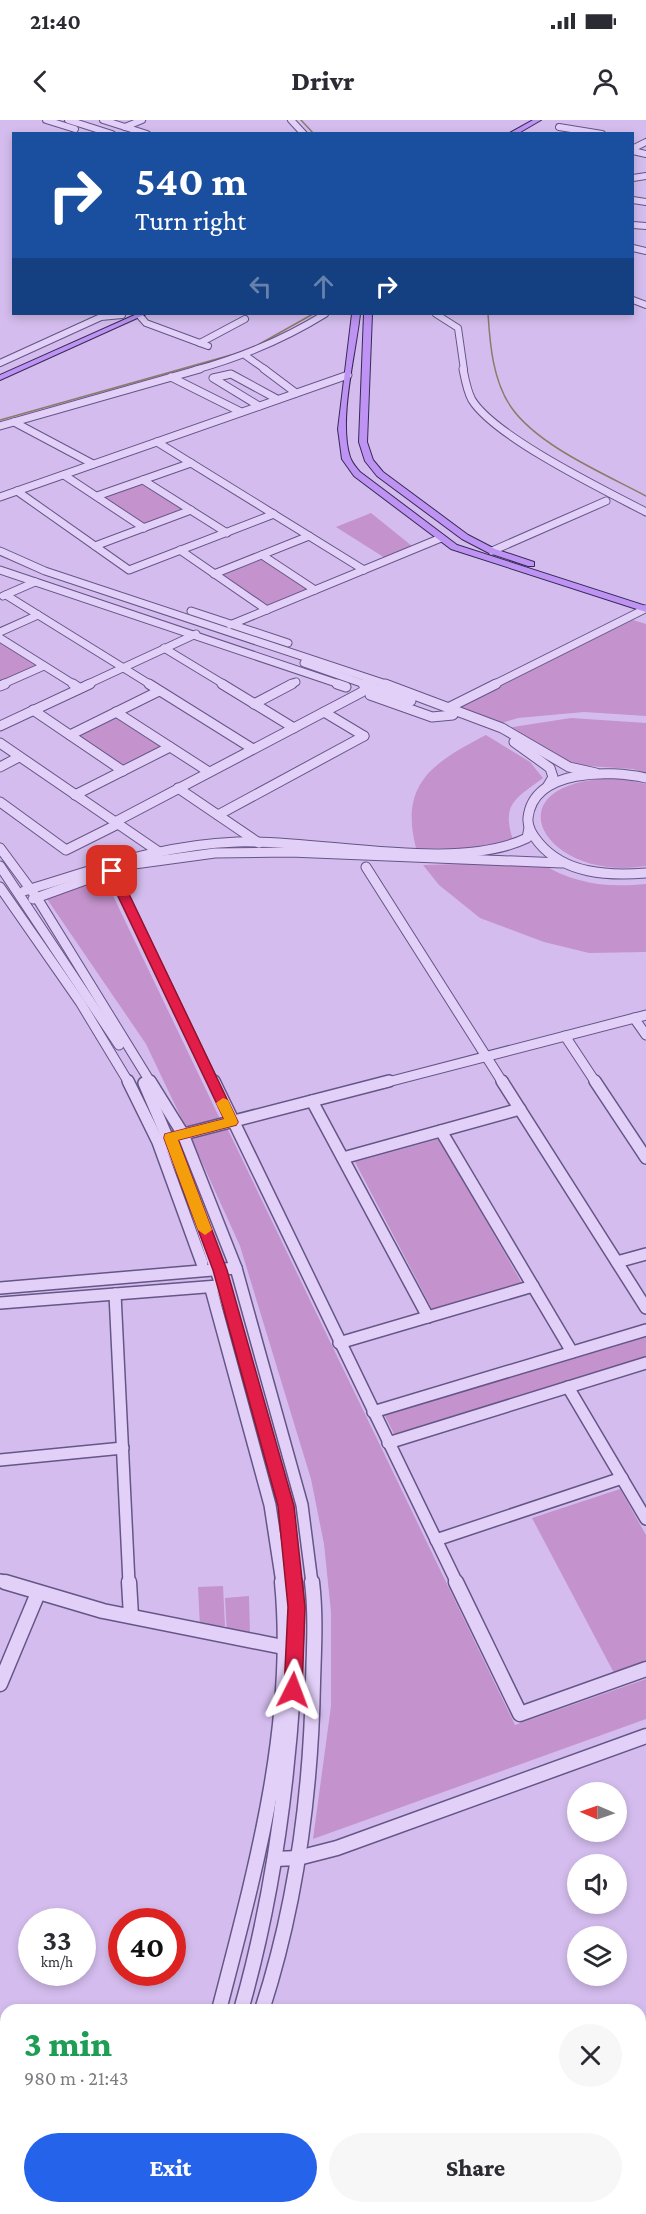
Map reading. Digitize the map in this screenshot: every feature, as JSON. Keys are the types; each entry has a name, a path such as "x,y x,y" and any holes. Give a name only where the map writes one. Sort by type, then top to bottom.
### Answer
{"main road":[{"path":"515,132 538,120"},
{"path":"527,132 550,120"},
{"path":"0,371 121,315"},
{"path":"0,378 138,315"},
{"path":"356,315 343,441 346,459 357,474 454,547 488,560 646,609"},
{"path":"368,315 363,442 369,460 381,474 465,537 492,551 646,601"}],"street":[{"path":"46,120 83,132"},
{"path":"68,120 106,132"},
{"path":"85,120 122,132"},
{"path":"103,120 141,132"},
{"path":"125,127 142,120"},
{"path":"291,120 302,132"},
{"path":"555,132 565,120"},
{"path":"559,127 590,132"},
{"path":"634,204 646,202"},
{"path":"0,363 101,317 116,315"},
{"path":"141,315 146,323 208,346"},
{"path":"0,426 246,356 291,335 323,315"},
{"path":"438,315 458,328 465,381 480,414 526,444 646,512"},
{"path":"200,343 245,319"},
{"path":"246,356 296,393"},
{"path":"259,406 213,378 231,374 277,399"},
{"path":"1,496 348,375"},
{"path":"171,377 241,412"},
{"path":"14,422 93,464"},
{"path":"157,442 364,570"},
{"path":"97,496 191,463"},
{"path":"64,474 144,528"},
{"path":"143,480 226,532"},
{"path":"17,491 129,570 274,514"},
{"path":"492,551 606,501"},
{"path":"95,546 191,510"},
{"path":"214,574 309,536"},
{"path":"222,629 441,538"},
{"path":"0,545 52,567 232,624 458,703"},
{"path":"180,550 267,610"},
{"path":"0,552 45,571 222,629 502,728 569,767 596,773 646,778"},
{"path":"261,555 315,590"},
{"path":"0,558 45,578 204,630 364,689"},
{"path":"0,570 33,583 364,689 451,711 497,732 539,758 550,768 553,777 533,801 528,817 534,837 562,863"},
{"path":"3,596 45,578"},
{"path":"3,596 38,615 253,749"},
{"path":"451,711 458,703 646,609"},
{"path":"0,632 38,615"},
{"path":"0,726 204,630"},
{"path":"0,638 79,688"},
{"path":"165,648 294,728"},
{"path":"0,686 44,666"},
{"path":"254,704 296,682"},
{"path":"0,802 66,850 364,689"},
{"path":"70,735 159,691"},
{"path":"33,710 123,771"},
{"path":"116,712 209,772"},
{"path":"218,815 364,736 324,712"},
{"path":"0,743 159,852"},
{"path":"75,795 170,747"},
{"path":"0,767 19,757"},
{"path":"547,787 568,778 596,773"},
{"path":"178,788 260,843"},
{"path":"13,894 138,855 159,852 260,843 441,852 485,851 510,848 520,844 527,838 530,828"},
{"path":"0,848 13,894 140,1076 176,1136 236,1268 302,1505 315,1608 312,1739 298,1858 264,2004"},
{"path":"13,894 112,871 139,862 245,851 301,851 441,860 538,860 562,863 595,873 622,876 646,873"},
{"path":"0,866 13,894 125,1074 210,1244 220,1270 217,1287 239,1388 278,1543 282,1575 284,1647 281,1722 261,1848 221,2004"},
{"path":"366,867 646,1308"},
{"path":"112,871 520,1714 646,1670"},
{"path":"176,1136 646,1015"},
{"path":"634,1018 646,1035"},
{"path":"565,1036 646,1158"},
{"path":"312,1101 428,1317"},
{"path":"343,1158 520,1109"},
{"path":"441,1131 572,1353"},
{"path":"176,1136 180,1180 202,1263"},
{"path":"181,1275 202,1263 209,1253 210,1244"},
{"path":"617,1262 646,1254"},
{"path":"0,1288 181,1275 236,1268"},
{"path":"0,1304 239,1284"},
{"path":"339,1342 533,1286"},
{"path":"217,1287 229,1301 286,1506 297,1607 291,1731 275,1859 254,1967 243,2004"},
{"path":"115,1294 131,1616"},
{"path":"373,1412 646,1330"},
{"path":"388,1443 646,1363"},
{"path":"239,1388 252,1385"},
{"path":"568,1387 646,1519"},
{"path":"0,1460 123,1448"},
{"path":"436,1540 622,1478"},
{"path":"0,1580 38,1593 131,1616 284,1647"},
{"path":"0,1684 38,1593"},
{"path":"275,1859 298,1858 337,1848 646,1736"}],"shaded area":[{"path":"143,483 184,510 144,525 103,497"},
{"path":"371,513 412,546 385,558 336,527"},
{"path":"260,558 309,590 268,606 219,574"},
{"path":"633,620 646,624 646,716 584,712 518,718 498,724 455,707"},
{"path":"0,642 36,665 0,682"},
{"path":"115,717 161,747 124,766 78,735"},
{"path":"571,718 646,723 646,773 633,769 572,765 507,728"},
{"path":"486,735 530,762 543,778 512,804 509,820 514,843 480,849 416,848 412,826 412,807 425,777 451,755"},
{"path":"618,778 646,784 646,866 610,867 579,860 557,846 544,829 541,811 552,795 577,783"},
{"path":"539,862 565,875 591,883 646,884 646,952 589,953 544,942 480,918 439,885 423,865"},
{"path":"105,879 220,1119 186,1128 146,1044 47,899"},
{"path":"227,1128 515,1725 646,1679 646,1719 313,1839 331,1706 331,1612 324,1544 311,1479 240,1246 191,1138"},
{"path":"439,1139 523,1285 433,1311 355,1162"},
{"path":"646,1336 646,1358 394,1434 384,1414"},
{"path":"620,1489 646,1535 646,1662 614,1673 532,1518"},
{"path":"223,1586 225,1626 200,1627 198,1587"},
{"path":"249,1596 250,1634 227,1634 225,1598"}],"waterway":[{"path":"301,120 312,132"},
{"path":"256,346 311,315"},
{"path":"488,315 496,374 505,397 523,421 573,458 646,496"},
{"path":"0,420 231,355"}],"slow traffic":[{"path":"205,1230 170,1138 232,1122 223,1103"}],"route":[{"path":"112,871 232,1122 170,1138 220,1270 286,1506 297,1607 293,1690"}]}
